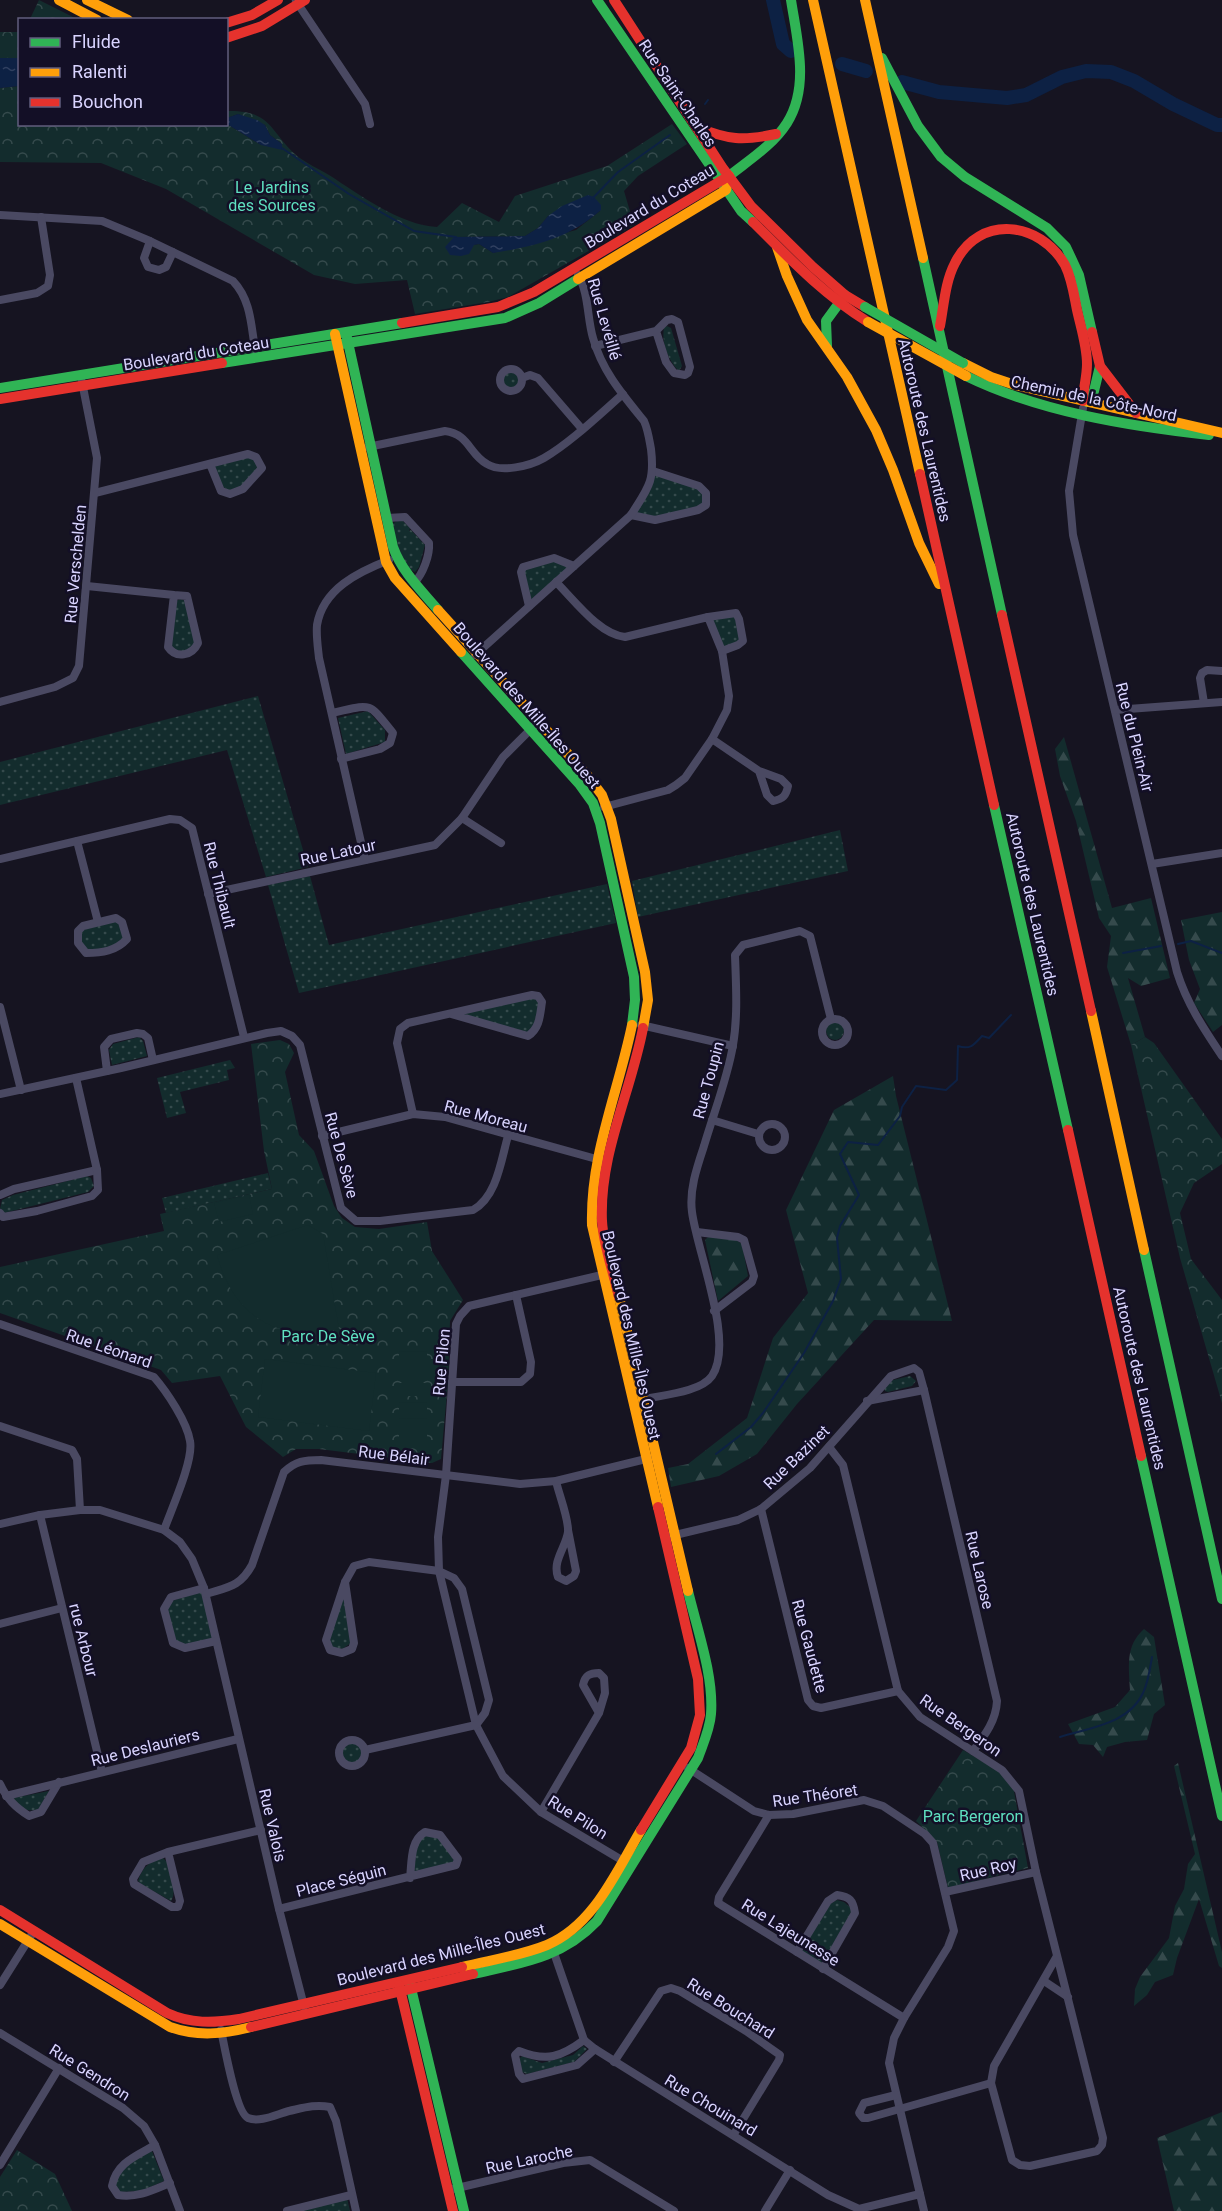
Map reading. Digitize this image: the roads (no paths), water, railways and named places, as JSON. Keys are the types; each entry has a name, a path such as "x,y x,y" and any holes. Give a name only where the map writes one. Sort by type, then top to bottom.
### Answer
{"main road":[{"path":"59,0 94,18"},
{"path":"87,0 124,18"},
{"path":"228,22 252,15 278,0"},
{"name":"Rue Saint-Charles","path":"597,0 725,182 841,299"},
{"name":"Rue Saint-Charles","path":"614,0 697,127 746,217 777,248 841,299"},
{"name":"Boulevard du Coteau","path":"0,388 82,380 343,345 499,320 533,306 578,274 725,182 776,134 791,115 797,90 799,58 791,0"},
{"name":"Autoroute des Laurentides","path":"813,0 1222,1816"},
{"name":"Autoroute des Laurentides","path":"865,0 1222,1599"},
{"path":"228,37 262,26 299,1"},
{"path":"875,45 918,126 938,153 965,177 1047,228 1068,250 1078,271 1100,366 1136,413"},
{"path":"697,127 735,141 776,134"},
{"path":"939,332 952,270 965,247 981,235 1000,228 1016,228 1031,232 1055,251 1066,267 1087,358 1086,402"},
{"path":"777,248 804,313 852,386 876,430 919,543 949,603"},
{"name":"Boulevard du Coteau","path":"0,399 82,380 255,347 498,307 578,274"},
{"path":"827,346 826,321 841,299"},
{"name":"Chemin de la Côte-Nord","path":"841,299 865,307 963,363 1015,386 1222,435"},
{"name":"Chemin de la Côte-Nord","path":"841,299 868,322 966,376 1012,397 1152,428 1222,435"},
{"name":"Boulevard des Mille-Îles Ouest","path":"341,333 395,578 473,657 535,726 585,790 596,810 634,977 639,1024"},
{"path":"1086,402 1094,391 1100,366"},
{"name":"Boulevard des Mille-Îles Ouest","path":"365,448 387,518 391,560 414,583 473,657"},
{"name":"Boulevard des Mille-Îles Ouest","path":"304,2009 405,1985 530,1951 552,1949 574,1941 597,1921 627,1864 707,1734 711,1701 707,1670 670,1536 607,1273 602,1217 602,1160 639,1024 647,1007 646,981 607,806 587,775 535,726"},
{"path":"0,1910 31,1936 166,2026 196,2035 222,2034 304,2009"},
{"path":"0,1924 31,1936 173,2016 198,2023 220,2022 304,2009"},
{"path":"405,1985 454,2189 464,2211"},
{"path":"453,2211 454,2189"}],"street":[{"path":"299,1 364,104 369,114 370,124"},
{"path":"0,215 102,222 150,241 233,281 240,289 248,306 257,358"},
{"path":"0,300 38,293 48,286 50,275 41,217"},
{"path":"150,241 144,258 148,267 159,270 166,267 173,252"},
{"name":"Rue Levéillé","path":"578,274 600,362 644,421 649,432 654,471"},
{"path":"595,346 656,331 667,320 672,319 678,322 690,367 688,373 685,375 674,373 666,362 656,331"},
{"path":"522,378 530,375 538,378 582,429"},
{"name":"Rue Verschelden","path":"0,702 55,687 73,678 79,666 97,458 82,380"},
{"path":"365,448 445,431 455,432 484,463 494,468 506,468 544,458 623,394"},
{"name":"Rue du Plein-Air","path":"1086,402 1070,484 1070,516 1184,994 1194,1014 1222,1056"},
{"path":"95,493 248,454 256,457 262,468 243,489 230,494 221,491 210,464"},
{"path":"473,657 631,515 646,491 654,471 699,486 706,494 706,505 698,510 655,520 631,515"},
{"path":"387,518 405,517 429,543 429,550 421,573 414,583"},
{"path":"529,606 521,572 523,567 554,558 574,566"},
{"path":"365,860 319,658 317,627 323,605 345,583 391,560"},
{"path":"556,582 604,630 614,636 625,637 708,617 736,613 743,640 738,645 722,651"},
{"path":"87,586 187,596 198,643 186,655 178,655 168,647 174,595"},
{"path":"596,810 668,790 685,778 712,740 727,710 729,696 722,651 708,617"},
{"path":"1204,703 1200,678 1203,672 1222,671"},
{"path":"1115,710 1222,702"},
{"path":"332,713 365,706 373,709 393,733 390,743 380,749 341,759"},
{"name":"Rue Latour","path":"208,894 435,845 462,818 503,757 535,726"},
{"path":"712,740 759,771"},
{"path":"462,818 501,843"},
{"name":"Rue Thibault","path":"0,859 170,819 180,820 192,828 244,1037"},
{"path":"78,841 98,921"},
{"path":"1152,864 1222,853"},
{"path":"116,918 122,922 127,939 119,948 97,953 86,952 78,943 78,931 82,926 98,921 116,918"},
{"name":"Rue Toupin","path":"637,1400 702,1385 712,1376 718,1358 720,1333 691,1211 693,1180 733,1046 736,1005 735,955 743,945 800,931 810,936 831,1019"},
{"path":"413,1114 397,1043 400,1029 408,1023 532,995 538,996 542,1002 535,1032 528,1036 451,1014"},
{"path":"0,1007 21,1090"},
{"path":"639,1024 733,1046"},
{"name":"Rue De Sève","path":"0,1094 108,1071 244,1037 281,1031 292,1036 300,1045 342,1208 356,1221 472,1210 483,1205 494,1184 508,1136"},
{"path":"108,1071 104,1047 111,1039 137,1033 143,1034 148,1038 153,1060"},
{"path":"0,1214 3,1217 37,1211 92,1196 98,1190 97,1170 76,1078"},
{"name":"Rue Moreau","path":"322,1136 413,1114 445,1117 602,1160"},
{"path":"712,1120 758,1134"},
{"path":"0,1195 14,1189 97,1170"},
{"path":"697,1232 738,1237 744,1240 754,1276 752,1282 714,1311"},
{"name":"Rue Pilon","path":"607,1273 469,1306 460,1316 456,1324 446,1475 438,1537 439,1571 476,1725 504,1776 541,1812 627,1864"},
{"path":"452,1382 521,1382 530,1374 531,1362 516,1295"},
{"name":"Rue Léonard","path":"0,1324 154,1377 163,1387 180,1417 190,1442 189,1459 164,1530"},
{"name":"Rue Bazinet","path":"670,1536 738,1520 761,1509 790,1486 829,1447 891,1376 914,1368 919,1372 924,1390"},
{"path":"867,1401 924,1390"},
{"name":"Rue Larose","path":"924,1390 997,1701 996,1713 988,1731 973,1751"},
{"path":"0,1426 72,1450 78,1459 80,1510"},
{"name":"Rue Bergeron","path":"829,1447 843,1465 898,1691 920,1717 1002,1770 1019,1791 1036,1872 1103,2138 1102,2145 1097,2151 1030,2166 1020,2165 1012,2160 991,2083"},
{"name":"Rue Bélair","path":"205,1591 236,1585 246,1576 252,1565 284,1473 295,1463 305,1460 321,1460 520,1484 556,1481 651,1457"},
{"path":"556,1481 568,1530 576,1571 574,1576 566,1581 558,1577 556,1566 568,1530"},
{"name":"Rue Gaudette","path":"761,1509 808,1700 813,1706 821,1708 898,1691"},
{"name":"Rue Valois","path":"0,1524 40,1515 100,1510 164,1530 180,1542 192,1559 205,1591 238,1739 304,2009"},
{"name":"rue Arbour","path":"40,1515 102,1772"},
{"path":"345,1582 354,1643 352,1649 342,1653 330,1650 326,1640 345,1582 354,1566 369,1562 439,1571 454,1578 462,1589 489,1700 485,1713 476,1725 365,1750"},
{"path":"205,1591 171,1598 164,1609 173,1643 185,1648 216,1641"},
{"path":"0,1624 62,1608"},
{"path":"541,1812 599,1713 605,1694 604,1678 599,1673 590,1673 584,1679 583,1685 599,1713"},
{"name":"Rue Deslauriers","path":"6,1796 238,1739"},
{"name":"Rue Théoret","path":"686,1767 754,1811 768,1815 793,1815 864,1800 883,1806 925,1834 933,1843 954,1931 948,1947 894,2038 889,2063 924,2211"},
{"path":"0,1784 16,1808 29,1815 35,1815 41,1812 59,1782"},
{"name":"Rue Lajeunesse","path":"768,1815 736,1867 718,1903 904,2018"},
{"path":"168,1852 180,1901 178,1907 172,1907 134,1884 133,1879 143,1862 168,1852 261,1830"},
{"name":"Place Séguin","path":"279,1910 410,1878 456,1865 458,1859 440,1836 425,1832 418,1836 414,1844 410,1878"},
{"name":"Rue Roy","path":"945,1892 1036,1872"},
{"path":"796,1952 828,1901 837,1895 849,1897 853,1901 855,1913 823,1969"},
{"path":"0,1985 31,1936"},
{"path":"552,1949 584,2040 567,2052 547,2058 535,2057 519,2051 515,2055 519,2074 523,2079 577,2066 595,2049"},
{"path":"897,2095 864,2103 859,2114 863,2118 868,2118 991,2083 994,2066 1057,1956"},
{"path":"1044,1981 1068,1997"},
{"name":"Rue Bouchard","path":"614,2062 661,1991 671,1988 689,1996 780,2055 734,2134"},
{"path":"220,2022 232,2080 242,2113 246,2117 258,2119 317,2104 330,2107 336,2121 356,2211"},
{"name":"Rue Gendron","path":"0,2032 123,2108 144,2126 155,2145 180,2211"},
{"name":"Rue Chouinard","path":"584,2040 614,2062 828,2194 859,2209 920,2194"},
{"path":"0,2165 59,2068"},
{"path":"155,2145 122,2164 114,2175 112,2186 118,2195 130,2197 170,2183"},
{"name":"Rue Laroche","path":"454,2189 563,2163 590,2160 674,2211"},
{"path":"765,2211 790,2170"},
{"path":"287,2211 351,2194"}],"water":[{"path":"0,58 18,58 18,86 0,88"},
{"path":"238,114 257,120 265,125 270,135 282,144 282,150 261,145 228,125 228,118"},
{"path":"588,195 594,197 601,205 601,210 576,228 550,240 493,253 479,244 474,245 469,254 461,256 450,255 445,247 454,237 525,236 538,228 548,216 562,206"}],"waterway":[{"path":"773,0 783,44 791,51"},
{"path":"842,64 866,71"},
{"path":"902,82 939,92 1007,98 1026,95 1062,77 1086,71 1111,72 1134,81 1173,104 1217,125 1222,125"},
{"path":"705,104 708,100"},
{"path":"592,199 618,172 670,135"},
{"path":"282,148 349,194 414,231 456,237"},
{"path":"1178,944 1191,941 1222,953"},
{"path":"1123,953 1161,946"},
{"path":"716,1454 751,1427 763,1413 804,1353 833,1301 841,1279 837,1238 840,1226 859,1195 840,1154 848,1142 878,1145 900,1116 902,1107 916,1086 946,1090 957,1080 958,1046 972,1046 982,1036 989,1038 1011,1015"},
{"path":"1060,1737 1107,1723 1128,1712 1137,1703 1145,1689 1152,1657"}],"park label":[{"name":"Le Jardins des Sources","path":"272,196"},
{"name":"Parc De Sève","path":"328,1336"},
{"name":"Parc Bergeron","path":"973,1816"}]}
